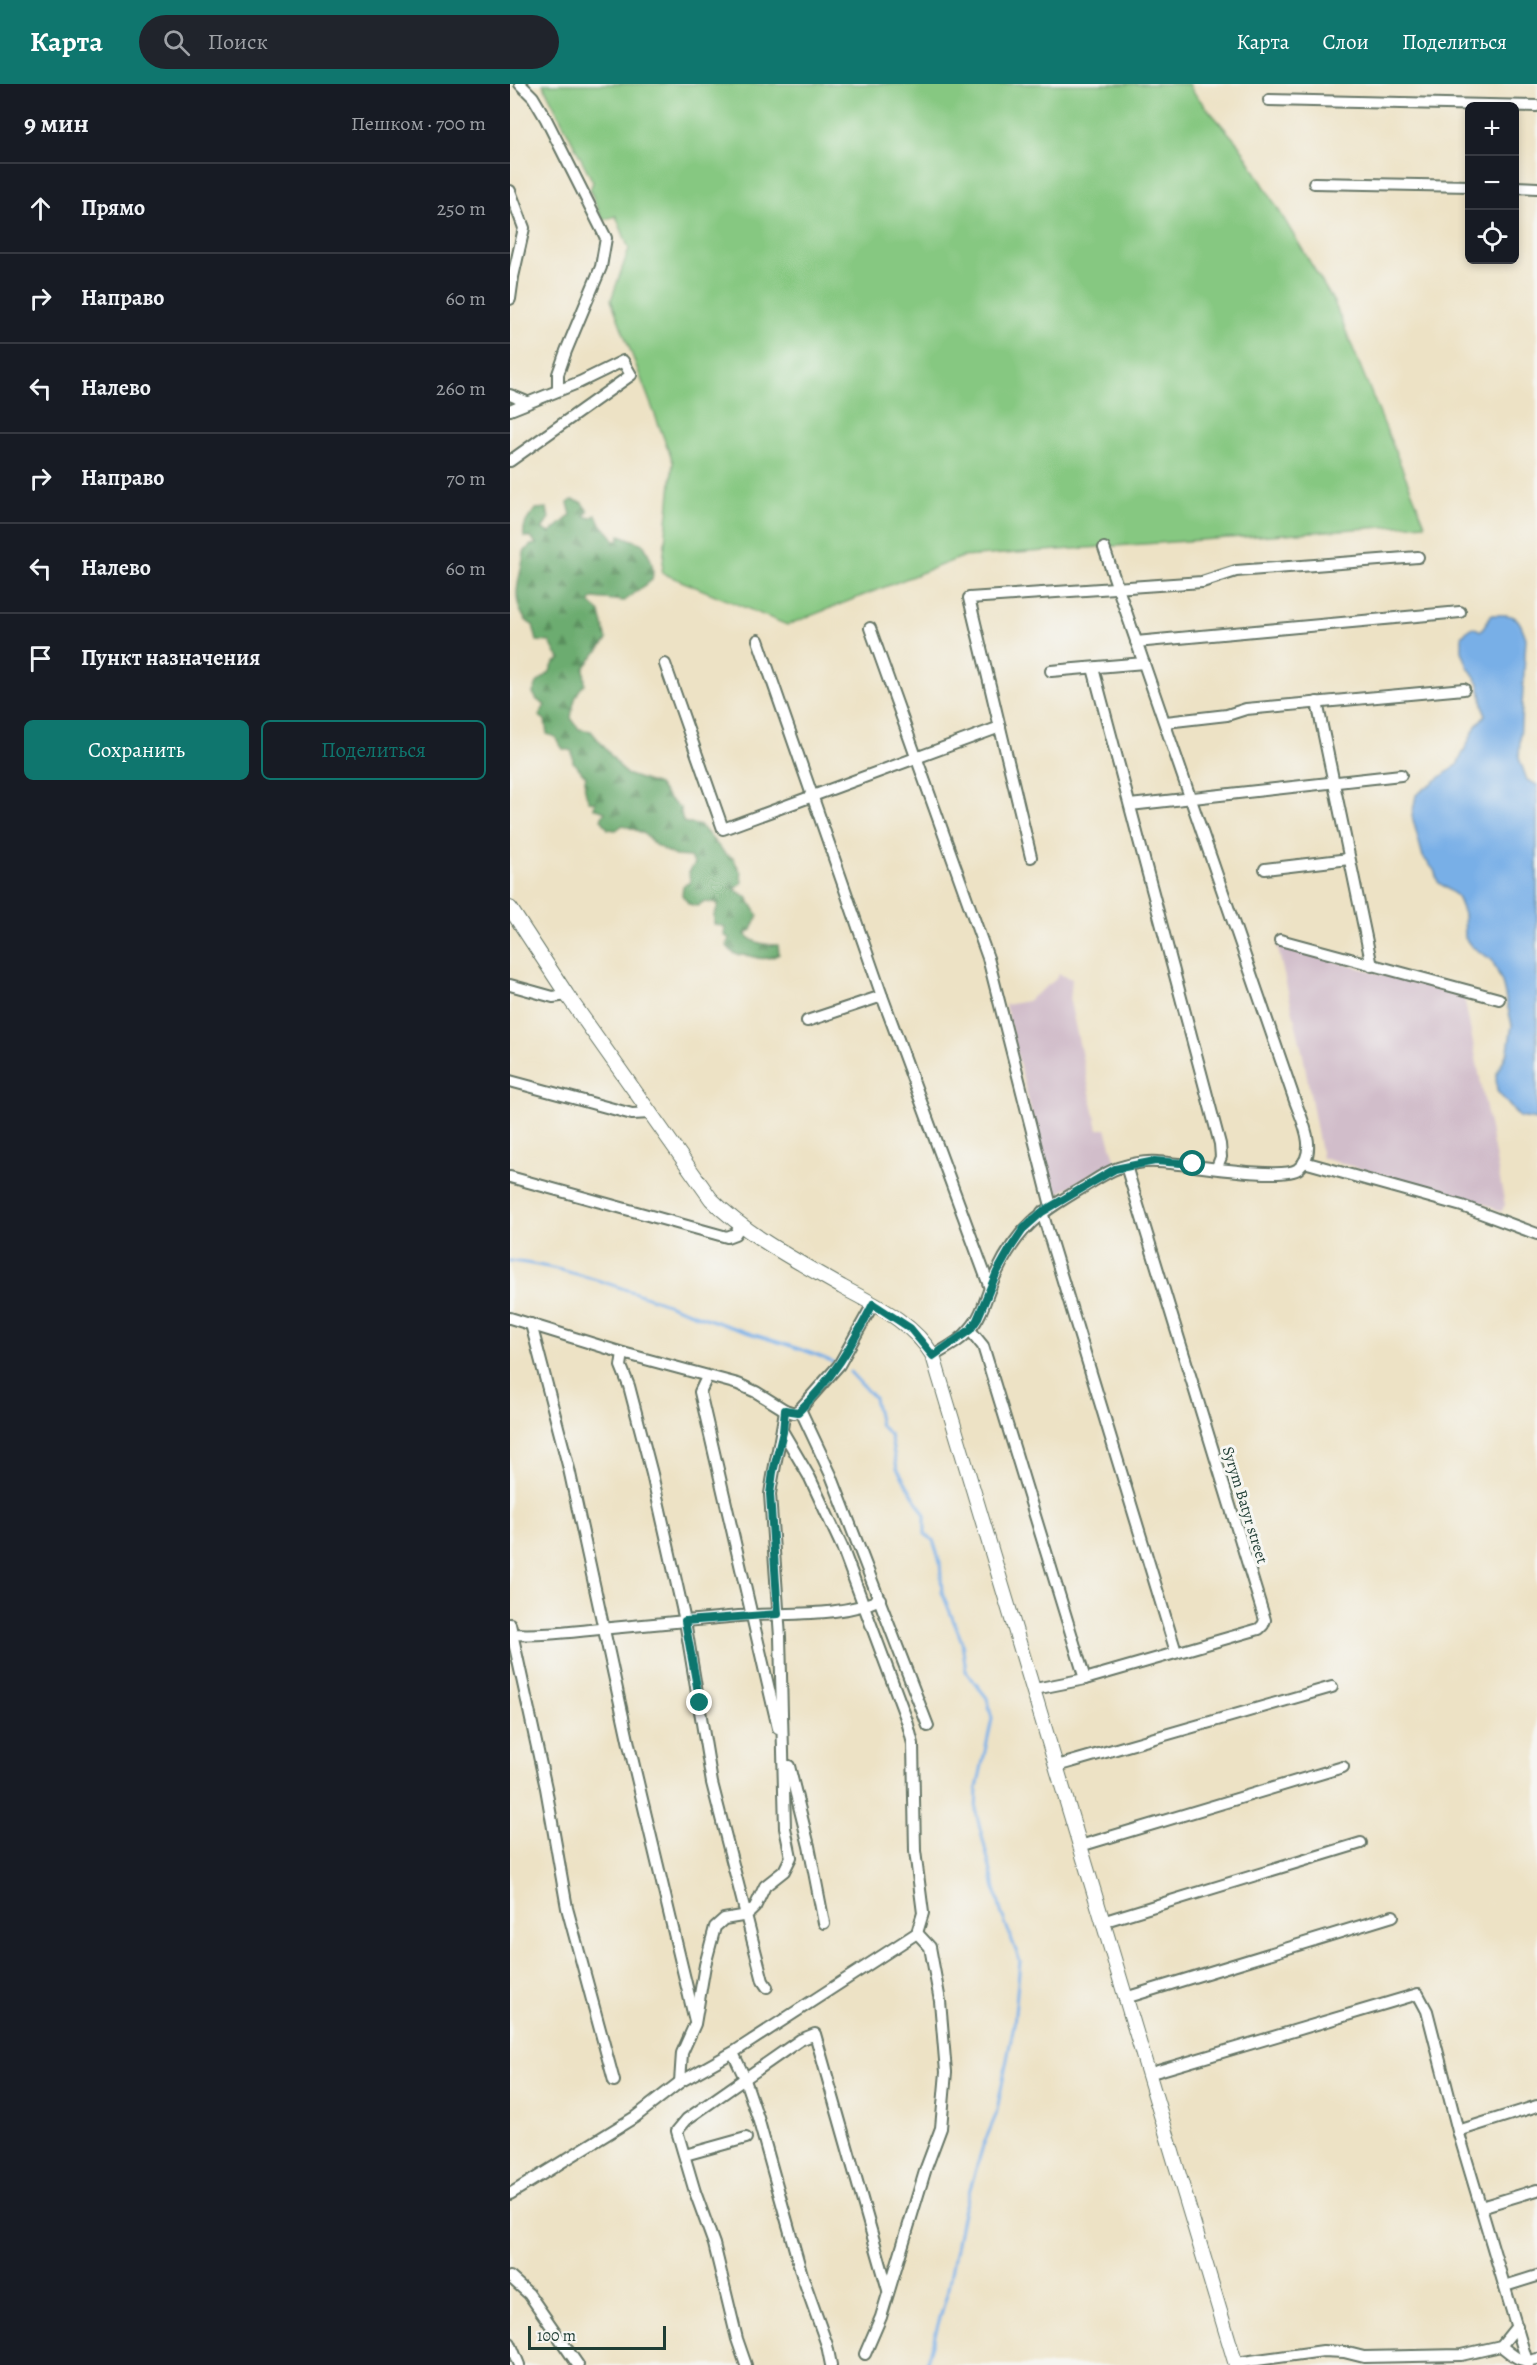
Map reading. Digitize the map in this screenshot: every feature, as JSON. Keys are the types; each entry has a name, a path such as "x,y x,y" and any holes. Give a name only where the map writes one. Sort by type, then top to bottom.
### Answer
{"main road":[{"path":"510,908 567,995 711,1199 741,1225 910,1328 933,1356 1035,1689 1102,1922 1236,2364"}],"street":[{"path":"520,84 533,97 546,119 606,237 601,267 558,374 558,390"},
{"path":"1269,100 1537,106"},
{"path":"1314,183 1465,186"},
{"path":"1519,187 1537,188"},
{"path":"510,190 524,228 510,299"},
{"path":"510,410 623,361 631,375 510,461"},
{"path":"510,395 527,402"},
{"path":"933,1356 970,1330 977,1320 1010,1249 1024,1228 1046,1209 1099,1178 1126,1166 1155,1161 1248,1172 1286,1173 1297,1169 1304,1162 1308,1148 1308,1133 1291,1090 1166,722 1104,549"},
{"path":"1031,857 969,598 1202,582 1236,572 1418,556"},
{"path":"1136,642 1460,612"},
{"path":"870,628 988,958 1046,1209 1176,1652"},
{"path":"758,640 882,996 990,1288"},
{"path":"1051,671 1144,663"},
{"path":"665,664 723,829 1000,727"},
{"path":"1093,668 1220,1144 1221,1156 1217,1167"},
{"path":"1166,722 1227,715 1246,709 1464,689"},
{"path":"1317,702 1372,966"},
{"path":"1130,806 1401,775"},
{"path":"1265,869 1349,859"},
{"path":"1280,940 1499,999"},
{"path":"510,985 553,997 567,995"},
{"path":"807,1021 882,996"},
{"path":"510,1081 632,1114 650,1113"},
{"path":"1304,1162 1462,1206 1537,1235"},
{"name":"Syrym Batyr street","path":"1035,1689 1085,1679 1259,1629 1265,1620 1126,1166"},
{"path":"510,1176 727,1237 735,1234 741,1225"},
{"path":"510,1318 623,1353 738,1384 794,1413 801,1409 850,1350 873,1304"},
{"path":"531,1324 569,1469 661,1887 695,2024"},
{"path":"970,1330 984,1346 1085,1679"},
{"path":"623,1353 621,1366 629,1386 652,1474 685,1621 712,1783 763,1981 767,1987"},
{"path":"707,1377 700,1392 780,1736 809,1846 825,1923"},
{"path":"801,1409 831,1475 928,1726"},
{"path":"681,2082 682,2053 695,2024 705,1965 715,1927 724,1919 747,1914 755,1907 765,1886 784,1871 791,1857 785,1821 778,1614 770,1494 783,1432 785,1410"},
{"path":"510,2194 635,2117 681,2082 733,2053 917,1933 923,1913 915,1851 913,1744 907,1721 866,1606 823,1504 783,1432"},
{"path":"511,1630 526,1635 580,1633 685,1621 866,1606 880,1599"},
{"path":"511,1630 546,1788 567,1908 615,2081"},
{"path":"1057,1766 1332,1686"},
{"path":"1080,1846 1343,1767"},
{"path":"1102,1922 1361,1843"},
{"path":"1125,1998 1393,1917"},
{"path":"865,2354 881,2317 926,2168 941,2128 946,2072 940,2001 930,1947 917,1933"},
{"path":"1148,2074 1418,1994 1427,2011 1458,2131 1517,2326 1531,2362"},
{"path":"746,2365 736,2339 714,2244 695,2192 677,2131 687,2119 800,2040 815,2034 868,2212 888,2290"},
{"path":"733,2053 745,2079 792,2234 802,2275 831,2365"},
{"path":"1458,2131 1537,2106"},
{"path":"685,2154 746,2138"},
{"path":"1481,2207 1537,2190"},
{"path":"1505,2286 1537,2276"},
{"path":"510,2277 529,2294 578,2365"},
{"path":"1236,2364 1323,2352 1344,2352 1364,2357 1461,2355 1501,2346 1517,2326"},
{"path":"510,2343 519,2365"},
{"path":"1501,2346 1516,2358 1531,2362"}],"shaded area":[{"path":"1277,945 1464,997 1505,1205 1501,1212 1483,1203 1322,1158 1303,1055"},
{"path":"1059,974 1072,979 1070,1002 1098,1129 1106,1129 1116,1162 1052,1197 1005,1005 1027,1001 1055,980"}],"green space":[{"path":"543,84 1189,84 1193,92 1240,146 1334,302 1425,524 962,557 787,625 662,573 673,462 611,300 629,249 616,216 604,220 601,217 590,190 593,182"},
{"path":"572,500 581,502 588,511 585,516 590,518 596,515 615,541 620,535 643,544 650,557 653,570 652,580 624,601 594,598 589,602 600,613 607,640 584,668 585,684 577,695 571,718 579,729 591,731 626,774 658,785 680,808 683,822 701,826 725,854 733,858 741,873 742,883 734,889 747,897 758,915 752,930 745,934 765,944 778,945 779,954 776,956 760,958 737,955 731,951 727,946 729,938 724,935 725,927 714,924 714,915 718,907 716,903 703,902 698,906 689,904 682,895 683,886 690,882 689,871 695,864 690,857 675,856 655,845 643,833 623,825 616,830 608,829 601,819 605,812 594,808 595,802 589,801 585,786 586,776 573,762 572,751 563,749 555,737 547,734 545,720 539,716 545,705 537,700 533,693 537,683 549,673 554,663 561,659 550,642 537,641 533,625 528,623 519,608 517,592 524,552 531,545 537,544 530,537 524,537 528,519 536,509 547,508 549,519 542,529 550,533 571,515 568,503"}],"water":[{"path":"1491,615 1506,615 1515,618 1521,625 1526,638 1519,758 1527,780 1537,785 1537,1120 1519,1117 1497,1091 1496,1075 1508,1051 1512,1025 1502,982 1492,960 1471,946 1465,938 1464,914 1457,896 1438,882 1434,870 1423,857 1412,816 1416,795 1457,765 1476,726 1485,715 1479,683 1468,667 1462,651 1462,635 1473,627 1481,631"}],"waterway":[{"path":"510,1261 591,1278 738,1330 807,1351 833,1362"},
{"path":"850,1372 874,1398 880,1425 890,1435 897,1468 925,1515 925,1534 933,1540 940,1562 942,1592 962,1642 966,1671 987,1698 992,1719 977,1788 976,1812 1001,1912 1020,1961 1014,2024 996,2115 983,2146 963,2212 947,2294 926,2365"}],"route":[{"path":"700,1703 685,1621 778,1614 770,1494 783,1432 785,1410 798,1412 839,1365 850,1350 873,1304 910,1328 933,1356 970,1330 977,1320 997,1272 1010,1249 1024,1228 1042,1212 1115,1169 1155,1161 1193,1164"}]}
